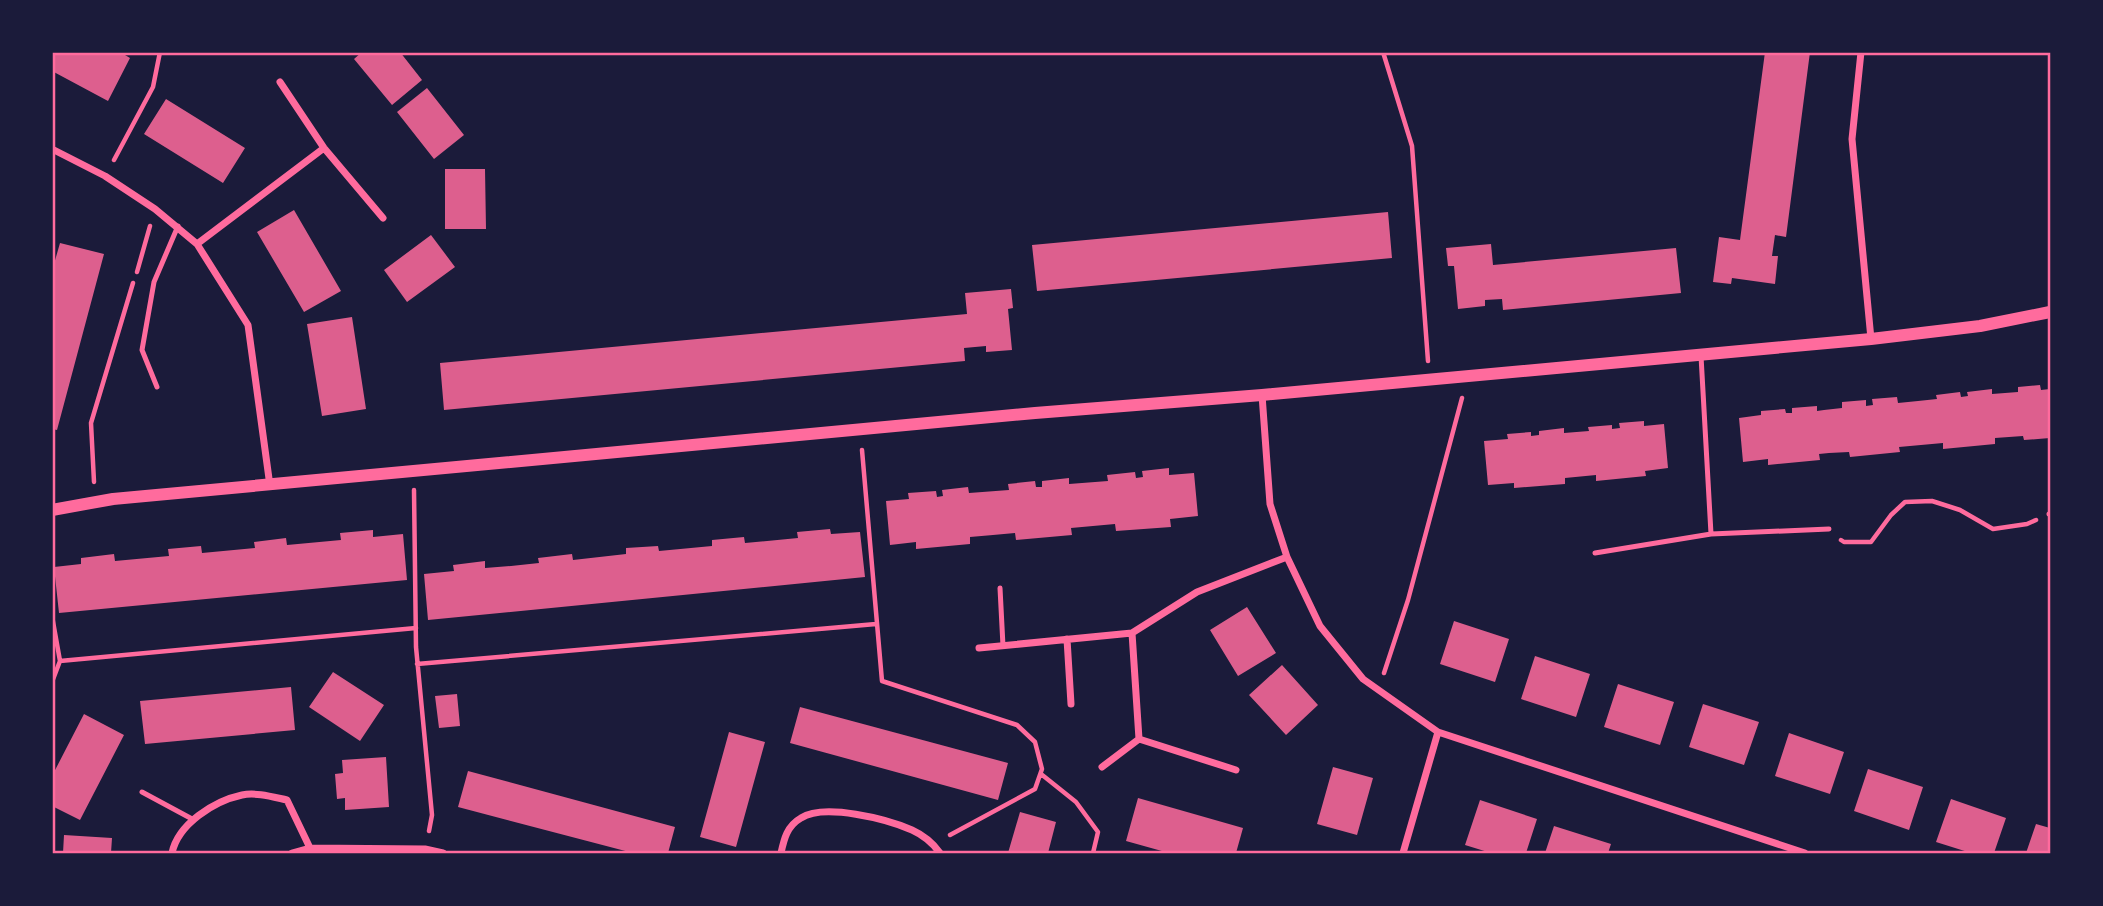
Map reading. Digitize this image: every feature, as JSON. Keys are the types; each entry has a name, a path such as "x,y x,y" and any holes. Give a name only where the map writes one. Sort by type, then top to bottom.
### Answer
{"street":[{"path":"1861,52 1852,139 1871,339"},
{"path":"280,82 324,148 383,218"},
{"path":"197,244 324,148"},
{"path":"52,149 105,176 155,209 197,244 248,325 270,486"},
{"path":"52,509 95,502 860,430 1871,339 1980,326 2050,312"},
{"path":"1262,395 1270,504 1287,557 1320,626 1363,679 1438,732 1805,853"},
{"path":"979,648 1132,633 1197,592 1287,557"},
{"path":"1132,633 1139,739"},
{"path":"1068,639 1071,704"},
{"path":"1403,853 1438,732"},
{"path":"1101,767 1139,739"},
{"path":"1139,739 1236,770"},
{"path":"172,853 184,828 204,812 242,795 286,800 310,848"},
{"path":"780,853 786,832 802,817 822,811 853,813 912,830 934,844 940,853"},
{"path":"292,853 310,848 425,849 443,853"}],"lane":[{"path":"157,387 142,350 154,282 178,226"},
{"path":"1701,353 1711,534"},
{"path":"1595,553 1711,534 1829,530"},
{"path":"1000,589 1003,646"},
{"path":"142,792 194,820"}],"path":[{"path":"105,176 153,87 160,52"},
{"path":"1383,52 1412,146 1429,379"},
{"path":"95,502 92,423 155,209"},
{"path":"1379,690 1408,600 1467,376"},
{"path":"860,430 881,681 1017,725 1035,742 1042,769 1035,789 934,844"},
{"path":"414,472 417,664 432,816 425,849"},
{"path":"1829,530 1843,542 1871,542 1891,515 1905,502 1932,501 1960,510 1993,529 2026,524 2050,514"},
{"path":"52,616 60,661 52,682"},
{"path":"417,664 876,624"},
{"path":"60,661 416,628"},
{"path":"1041,774 1076,802 1098,832 1093,853"}],"building":[{"path":"52,52 120,52 130,58 108,101 52,71"},
{"path":"362,52 400,52 422,80 392,105 354,59"},
{"path":"1765,52 1810,52 1786,237 1775,235 1772,256 1778,256 1775,284 1732,278 1731,284 1713,282 1719,237 1740,240"},
{"path":"427,88 464,135 434,159 397,112"},
{"path":"166,99 245,148 223,183 144,134"},
{"path":"445,169 485,169 486,229 445,229"},
{"path":"294,210 341,291 304,312 257,232"},
{"path":"1388,212 1392,258 1037,291 1032,245"},
{"path":"431,235 455,267 407,302 384,270"},
{"path":"60,243 104,254 57,430 52,429 52,271"},
{"path":"1491,244 1493,265 1676,248 1681,293 1503,310 1502,299 1485,300 1485,306 1458,309 1454,266 1448,266 1446,248"},
{"path":"1011,289 1013,308 1008,309 1012,350 986,352 986,346 964,348 965,361 444,410 440,363 967,314 965,293"},
{"path":"352,317 366,409 322,416 307,324"},
{"path":"2040,385 2041,390 2050,389 2050,438 1995,438 1995,444 1943,449 1943,443 1899,447 1900,452 1850,457 1849,452 1829,453 1819,454 1820,460 1768,465 1768,459 1743,462 1739,418 1761,415 1761,411 1785,409 1786,413 1792,413 1792,408 1817,406 1817,411 1842,408 1842,402 1866,400 1866,406 1873,405 1872,399 1897,397 1898,403 1937,399 1936,395 1960,392 1961,397 1968,396 1967,392 1992,389 1992,394 2018,392 2018,387"},
{"path":"1644,421 1644,426 1664,424 1668,468 1645,471 1646,476 1596,481 1596,475 1565,478 1565,484 1514,488 1514,483 1488,485 1484,441 1508,439 1507,434 1531,432 1531,436 1539,435 1539,431 1564,428 1564,433 1589,431 1588,427 1612,425 1612,429 1620,428 1619,423"},
{"path":"1169,468 1169,475 1194,473 1198,516 1170,519 1171,527 1116,531 1115,524 1071,528 1072,535 1016,540 1015,533 970,537 970,544 916,549 916,542 890,545 886,501 909,499 908,493 936,491 937,497 943,496 942,490 968,487 969,493 1009,490 1008,484 1035,481 1036,487 1042,487 1042,481 1069,478 1069,484 1108,481 1107,475 1135,472 1136,478 1143,477 1142,471"},
{"path":"830,529 831,534 860,532 865,577 428,620 424,574 454,571 453,565 485,561 485,568 511,566 539,563 538,558 572,554 573,560 626,554 626,548 658,546 659,551 712,546 712,540 744,537 745,543 798,538 797,532"},
{"path":"373,530 373,537 403,534 407,580 59,613 54,567 81,564 81,558 114,554 115,561 169,556 168,549 201,546 202,553 255,548 254,542 286,538 287,545 341,540 340,533"},
{"path":"1247,607 1276,653 1238,676 1210,630"},
{"path":"1454,621 1509,639 1495,682 1440,664"},
{"path":"1535,656 1590,674 1576,717 1521,699"},
{"path":"1282,665 1318,705 1286,735 1249,695"},
{"path":"333,672 384,705 360,741 309,707"},
{"path":"1618,684 1674,702 1660,745 1604,727"},
{"path":"291,687 295,730 145,744 140,701"},
{"path":"457,694 460,726 439,728 435,696"},
{"path":"1703,704 1759,722 1744,765 1689,747"},
{"path":"800,707 1008,763 998,800 790,743"},
{"path":"84,714 124,735 80,820 52,806 52,776"},
{"path":"729,732 765,742 736,847 700,837"},
{"path":"1789,733 1844,752 1830,794 1775,776"},
{"path":"386,757 389,807 345,810 345,798 337,799 335,774 343,773 342,760"},
{"path":"1333,767 1373,778 1357,835 1317,824"},
{"path":"1868,769 1923,787 1909,830 1854,811"},
{"path":"468,771 675,827 668,853 633,853 458,807"},
{"path":"1138,798 1243,828 1236,853 1169,853 1126,841"},
{"path":"1951,799 2006,818 1994,853 1971,853 1936,842"},
{"path":"1480,800 1537,819 1526,853 1491,853 1465,845"},
{"path":"1020,812 1056,822 1048,853 1008,853"},
{"path":"2036,824 2050,828 2050,853 2026,853"},
{"path":"1554,826 1611,844 1608,853 1545,853"},
{"path":"64,835 112,838 111,853 63,853"}]}
